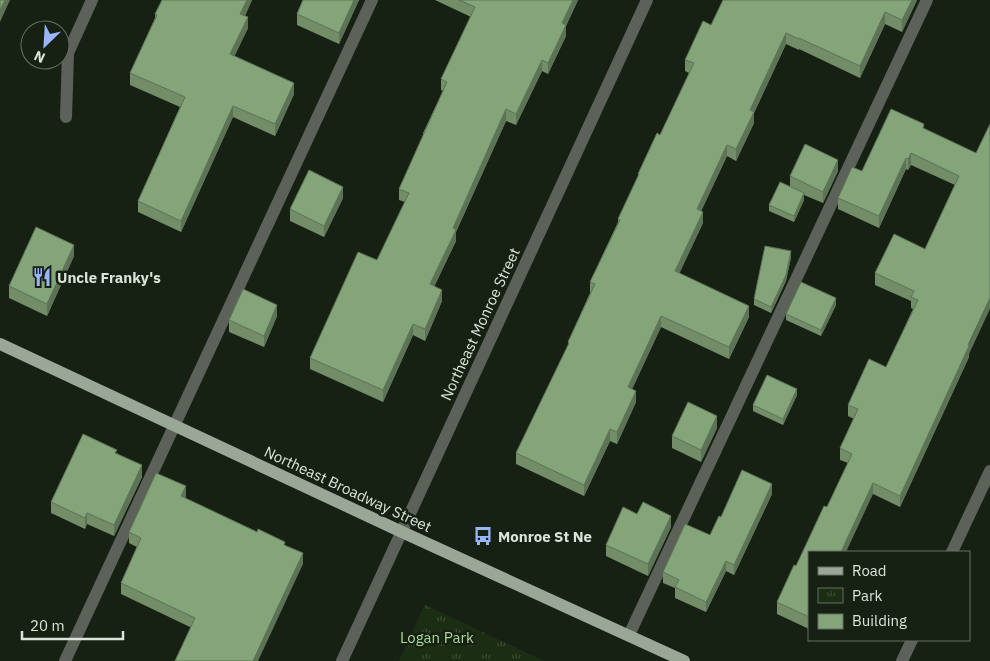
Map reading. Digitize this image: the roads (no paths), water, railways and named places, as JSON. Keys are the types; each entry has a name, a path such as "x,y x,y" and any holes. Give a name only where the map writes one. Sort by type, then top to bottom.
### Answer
{"main road":[{"name":"Northeast Broadway Street","path":"0,344 402,532 684,661"}],"street":[{"path":"66,117 68,53 92,0"},
{"path":"65,661 372,0"},
{"name":"Northeast Monroe Street","path":"342,661 647,0"},
{"path":"629,635 927,0"},
{"path":"952,551 990,471"},
{"path":"902,661 912,641"}],"place":[{"name":"Uncle Franky's","path":"42,277"},
{"name":"Monroe St Ne","path":"483,536"}],"park label":[{"name":"Logan Park","path":"437,637"}]}
